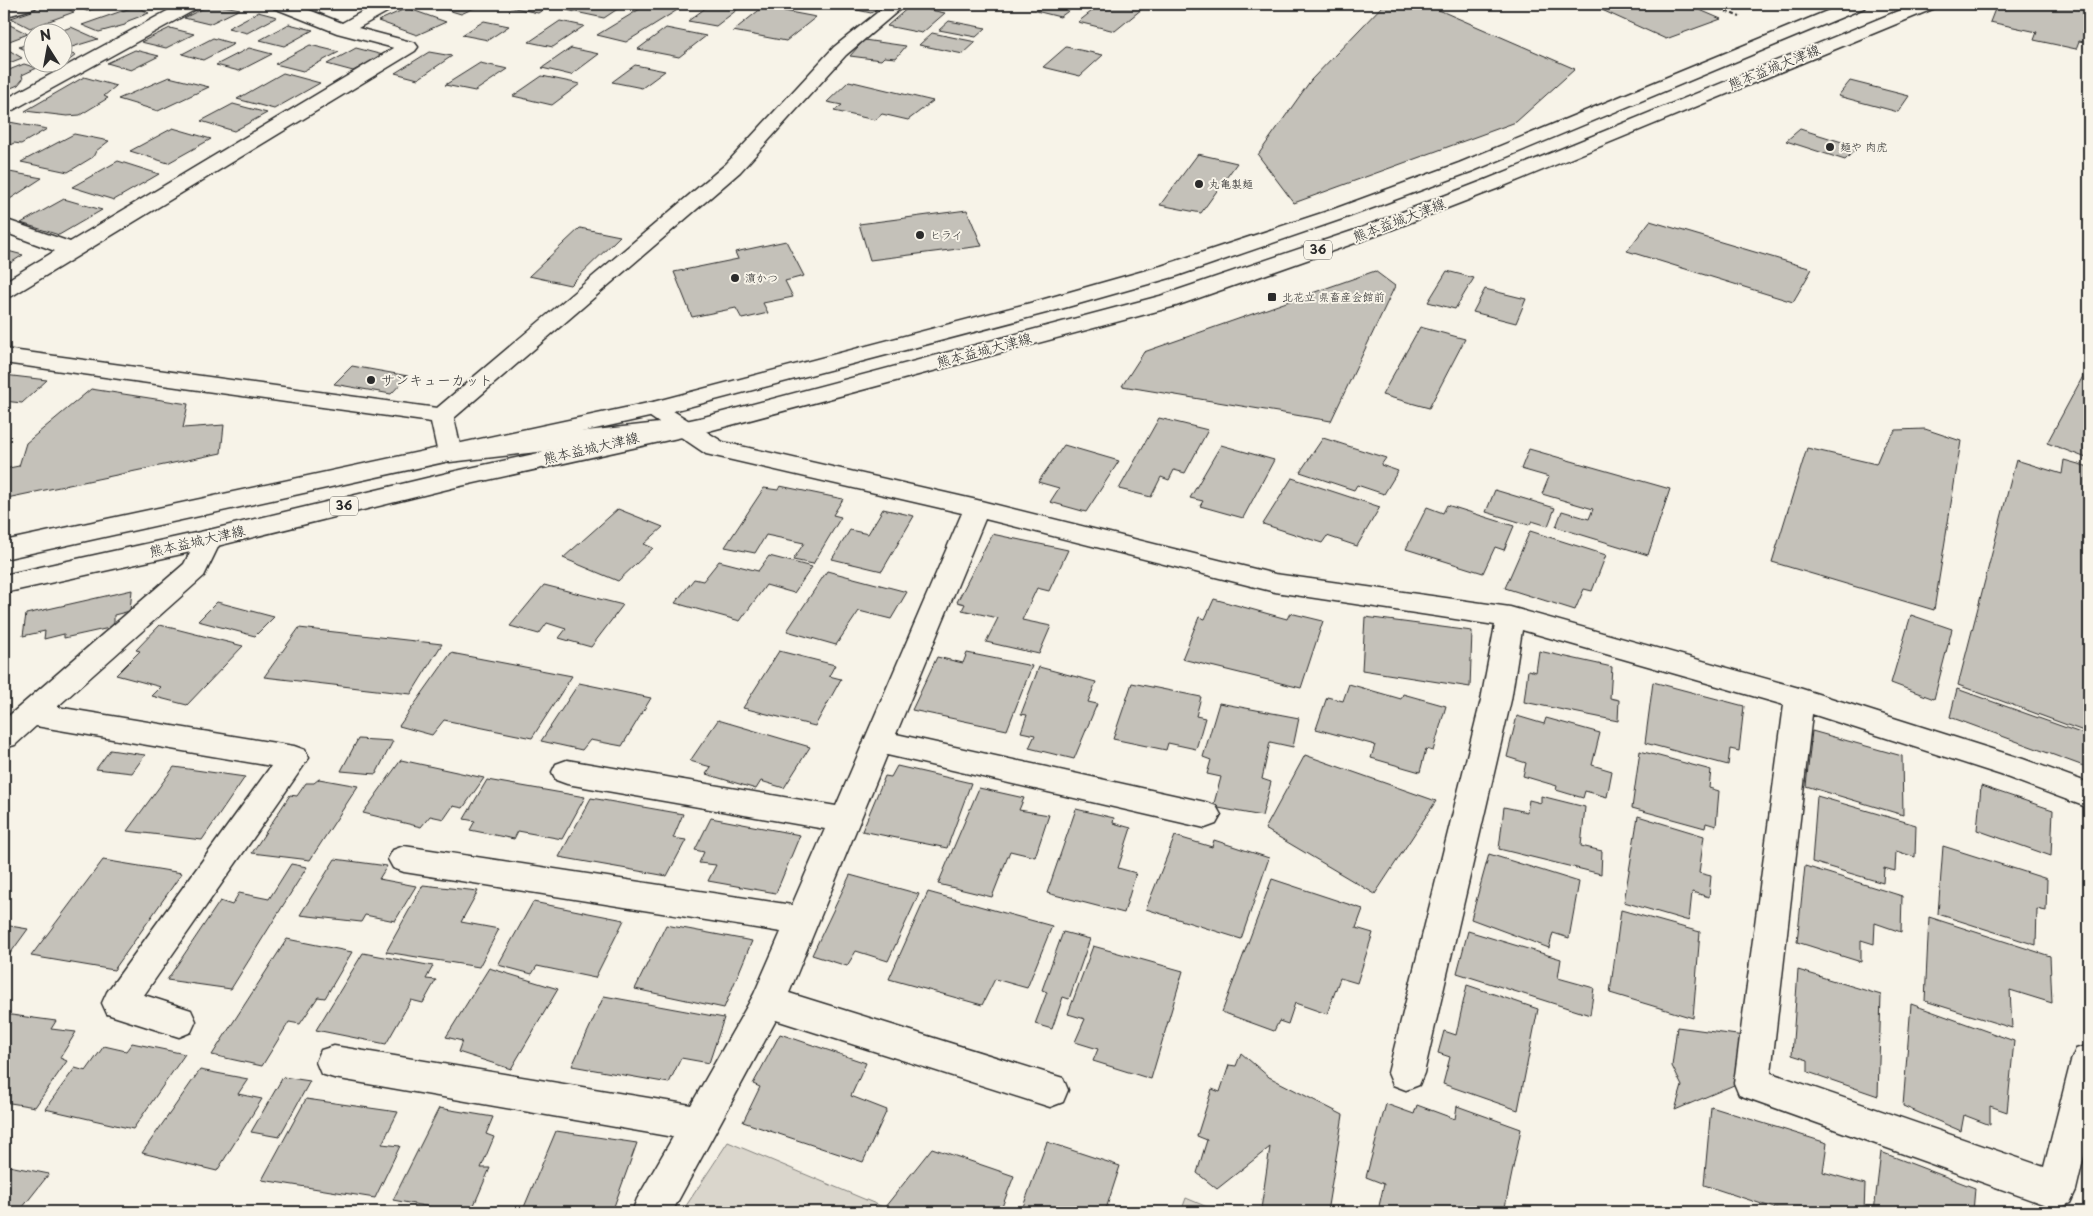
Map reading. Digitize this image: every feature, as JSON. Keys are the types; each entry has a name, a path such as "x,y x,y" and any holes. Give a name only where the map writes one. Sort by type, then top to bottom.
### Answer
{"street":[{"path":"4,12 29,4"},
{"path":"4,107 192,4"},
{"path":"4,291 409,47 343,29 280,4"},
{"path":"343,29 388,4"},
{"path":"4,356 442,416 733,168 840,51 898,4"},
{"name":"熊本益城大津線","path":"4,550 654,409 1042,308 1169,271 1341,213 1466,167 1858,4"},
{"name":"熊本益城大津線","path":"4,584 209,539 456,479 705,424 1168,301 1377,229 1492,184 1929,4"},
{"path":"4,225 72,250"},
{"path":"654,409 714,448 977,508 1275,584 1510,616 1800,699 2012,768 2089,796"},
{"path":"442,416 450,454 683,428"},
{"path":"650,1212 768,1002 977,508"},
{"path":"4,737 195,568 209,539"},
{"path":"1406,1073 1496,700 1510,616"},
{"path":"1800,699 1752,1083 2057,1190 2089,1061"},
{"path":"30,714 294,758 119,1003 179,1021"},
{"path":"879,742 1205,815"},
{"path":"567,772 846,820"},
{"path":"404,859 803,921"},
{"path":"768,1002 1050,1090"},
{"path":"334,1062 700,1124"}],"shaded area":[{"path":"728,1142 895,1212 682,1212"},
{"path":"1186,1198 1219,1212 1181,1212"}],"building":[{"path":"44,4 51,7 59,5 74,12 46,22 22,22 22,24 11,18 32,11 29,9"},
{"path":"71,4 108,4 87,11"},
{"path":"212,4 240,9 209,24 184,18"},
{"path":"428,4 483,4 461,14"},
{"path":"516,4 552,4 538,13 510,7"},
{"path":"576,4 625,4 604,18 566,10"},
{"path":"648,4 687,4 626,42 597,35"},
{"path":"711,4 742,6 716,26 688,21"},
{"path":"830,4 884,4 871,13"},
{"path":"1045,4 1078,4 1060,17 1036,11"},
{"path":"1101,4 1148,4 1115,31 1078,22"},
{"path":"1384,4 1425,4 1575,69 1516,122 1294,203 1258,155 1311,80"},
{"path":"1620,4 1686,4 1721,19 1666,39 1602,10"},
{"path":"1997,4 2089,4 2089,43 2079,41 2076,49 2034,40 2037,32 1990,22"},
{"path":"136,6 149,13 128,21 125,25 99,32 82,25"},
{"path":"910,6 945,13 922,33 887,26"},
{"path":"763,7 816,17 786,41 733,31"},
{"path":"407,8 446,22 417,35 378,21"},
{"path":"258,12 277,17 247,33 228,28"},
{"path":"484,21 509,26 488,40 462,35"},
{"path":"560,21 584,26 553,47 529,42"},
{"path":"949,21 986,28 976,37 939,30"},
{"path":"4,22 22,31 22,36 4,43"},
{"path":"289,24 313,30 284,46 260,40"},
{"path":"72,27 98,39 72,47"},
{"path":"170,28 194,34 166,48 141,42"},
{"path":"666,28 706,36 679,57 638,49"},
{"path":"932,33 976,42 963,54 919,45"},
{"path":"213,38 234,44 203,60 182,54"},
{"path":"864,40 906,46 896,58 884,57 881,60 850,56"},
{"path":"310,45 339,52 303,71 275,64"},
{"path":"1066,47 1103,55 1080,76 1043,67"},
{"path":"249,48 272,54 239,71 216,65"},
{"path":"356,48 383,55 353,71 327,64"},
{"path":"571,48 599,54 571,75 542,68"},
{"path":"7,49 22,58 4,65 4,51"},
{"path":"135,50 159,56 131,70 107,63"},
{"path":"429,52 452,56 418,79 395,73"},
{"path":"480,63 508,69 475,91 445,85"},
{"path":"22,65 22,72 28,72 22,75 23,79 18,85 4,91 4,72"},
{"path":"635,65 665,71 642,88 612,82"},
{"path":"283,73 320,83 274,109 237,99"},
{"path":"542,76 580,84 552,105 513,96"},
{"path":"84,77 116,86 104,96 108,98 80,115 67,116 25,111"},
{"path":"169,77 209,87 158,111 118,99"},
{"path":"849,81 933,101 908,120 882,114 875,120 834,111 842,105 827,102"},
{"path":"1850,81 1909,96 1898,112 1838,96"},
{"path":"233,104 267,113 234,131 201,121"},
{"path":"4,121 47,129 21,144 14,143 4,148"},
{"path":"173,128 211,139 168,163 130,151"},
{"path":"1800,129 1858,147 1845,160 1786,141"},
{"path":"74,134 109,141 96,151 93,157 68,172 21,162"},
{"name":"丸亀製麺","path":"1198,154 1237,163 1201,213 1160,205"},
{"path":"118,161 159,174 114,200 72,187"},
{"path":"4,171 42,178 10,199 4,198"},
{"path":"64,199 102,210 59,235 21,223"},
{"name":"ヒライ","path":"967,210 982,246 870,260 859,224"},
{"path":"1650,221 1812,269 1793,302 1627,251"},
{"path":"580,228 620,236 570,285 529,276"},
{"name":"濵かつ","path":"786,241 804,276 785,281 793,297 763,303 768,313 742,319 736,308 692,317 674,272 738,259 735,252"},
{"path":"4,250 23,255 4,267"},
{"path":"1375,271 1395,286 1331,421 1122,386 1144,352"},
{"path":"1447,271 1474,278 1455,309 1428,302"},
{"path":"1485,289 1526,299 1516,323 1473,312"},
{"path":"1420,327 1465,339 1429,408 1382,395"},
{"path":"2089,365 2089,459 2047,443"},
{"name":"サンキューカット","path":"352,366 408,376 391,394 334,384"},
{"path":"4,375 47,380 22,403 4,401"},
{"path":"91,389 188,404 183,428 224,425 221,453 7,498 4,490 4,469 19,466 26,443"},
{"path":"1159,418 1208,430 1185,473 1174,470 1169,480 1161,477 1151,497 1119,489"},
{"path":"1925,429 1961,441 1934,610 1772,562 1807,448 1876,464 1884,445 1896,430"},
{"path":"1323,438 1386,458 1381,465 1398,471 1384,494 1357,485 1354,490 1300,472"},
{"path":"1064,445 1119,461 1086,512 1050,502 1059,488 1038,482"},
{"path":"1221,445 1274,460 1243,518 1200,506 1203,501 1190,498"},
{"path":"1529,449 1670,489 1648,555 1556,527 1562,511 1589,519 1593,509 1542,494 1549,477 1521,469"},
{"path":"2016,460 2062,474 2064,460 2089,467 2089,733 1958,685"},
{"path":"1292,478 1380,507 1357,546 1327,536 1322,543 1263,524"},
{"path":"780,486 843,499 833,515 841,517 813,564 793,560 804,543 766,535 755,553 725,547 764,488 778,490"},
{"path":"1495,490 1555,508 1548,526 1532,521 1529,525 1486,512"},
{"path":"1447,505 1514,526 1504,550 1495,547 1483,573 1406,549 1427,507 1443,513"},
{"path":"618,509 663,527 644,544 653,548 618,581 563,558"},
{"path":"883,509 914,516 882,571 832,559 850,530 868,534"},
{"path":"1530,531 1606,555 1592,591 1584,589 1575,610 1505,588"},
{"path":"992,534 1068,550 1049,591 1037,588 1022,620 1051,626 1039,654 986,642 998,618 962,610 965,604 957,602"},
{"path":"769,556 812,567 794,593 766,585 740,621 675,603 694,579 703,581 719,561 758,571"},
{"path":"827,571 907,592 891,619 859,611 836,645 787,631"},
{"path":"544,585 623,605 591,647 559,638 566,629 547,623 539,634 510,626"},
{"path":"132,590 130,611 114,615 114,627 64,638 64,634 44,639 45,631 23,636 26,614"},
{"path":"1214,599 1287,619 1290,613 1323,621 1301,688 1182,659 1199,617 1205,619"},
{"path":"217,602 274,617 255,636 198,621"},
{"path":"1911,615 1952,629 1934,699 1891,683"},
{"path":"1365,617 1472,631 1470,687 1362,670"},
{"path":"160,625 243,646 187,705 152,696 161,687 116,675 140,651 136,650"},
{"path":"299,628 442,644 411,694 264,677"},
{"path":"779,651 835,665 829,676 841,679 815,726 743,708"},
{"path":"1539,651 1612,667 1610,698 1619,700 1618,721 1524,702 1528,670 1536,672"},
{"path":"451,653 572,676 532,738 444,720 432,735 399,726"},
{"path":"967,653 1032,666 1007,730 912,710 937,657 963,663"},
{"path":"1039,667 1096,682 1088,702 1097,704 1074,759 1029,748 1035,735 1021,732 1027,715 1021,714"},
{"path":"1653,682 1744,706 1739,751 1730,749 1728,765 1645,743"},
{"path":"579,683 651,698 622,746 590,740 582,750 541,741"},
{"path":"1132,683 1201,697 1196,716 1205,718 1196,749 1168,743 1166,750 1113,739"},
{"path":"1349,684 1401,699 1403,694 1446,706 1433,751 1426,749 1420,772 1371,758 1375,745 1316,729 1327,697 1343,701"},
{"path":"1957,689 2089,736 2089,768 1950,717"},
{"path":"1219,703 1299,718 1293,747 1270,742 1262,779 1271,782 1262,816 1213,807 1221,777 1207,774 1211,760 1203,757"},
{"path":"1517,716 1544,724 1546,718 1600,733 1592,765 1612,771 1607,797 1585,791 1583,798 1556,790 1557,786 1523,776 1526,763 1507,757"},
{"path":"718,720 810,747 784,788 761,781 756,789 706,774 711,767 690,761"},
{"path":"1812,731 1902,756 1903,815 1806,786"},
{"path":"358,739 393,741 376,774 341,771"},
{"path":"110,750 145,755 132,773 96,769"},
{"path":"1640,751 1711,770 1709,788 1719,791 1716,826 1706,823 1705,828 1632,808"},
{"path":"1305,755 1436,801 1375,894 1265,829"},
{"path":"401,760 484,778 463,808 453,806 444,819 430,816 421,827 363,813"},
{"path":"897,766 971,783 947,848 862,831 885,776 891,777"},
{"path":"174,767 245,777 202,840 127,831"},
{"path":"319,779 358,786 310,860 252,853 290,795 297,796 306,783 314,783"},
{"path":"487,780 585,797 562,839 518,831 514,839 470,830 475,821 464,819"},
{"path":"1981,786 2053,810 2051,856 1977,830"},
{"path":"979,788 1024,798 1019,810 1049,815 1035,857 1010,851 992,897 938,884"},
{"path":"1541,796 1585,807 1581,846 1602,851 1601,874 1499,849 1504,807 1527,812 1529,800 1541,803"},
{"path":"1817,796 1916,825 1915,857 1896,851 1895,871 1884,868 1883,883 1812,862"},
{"path":"591,798 683,814 673,838 686,840 667,876 559,857"},
{"path":"1076,809 1114,818 1113,823 1131,828 1118,868 1136,873 1124,913 1047,893"},
{"path":"1638,816 1704,836 1699,873 1711,876 1709,897 1692,892 1689,921 1624,902"},
{"path":"711,818 800,835 776,893 708,881 716,865 699,863 704,852 695,850"},
{"path":"1175,836 1212,847 1214,840 1269,858 1241,939 1146,909"},
{"path":"1943,846 2047,879 2046,911 2037,909 2036,945 1938,914"},
{"path":"1489,854 1579,882 1569,938 1553,933 1549,948 1471,919"},
{"path":"335,859 387,866 379,879 416,886 395,921 365,915 361,922 300,915"},
{"path":"103,860 182,873 114,970 31,956"},
{"path":"291,864 307,867 231,989 167,980 220,901 232,905 239,893 269,899"},
{"path":"1805,866 1902,896 1901,932 1875,923 1874,944 1861,940 1861,962 1797,942"},
{"path":"850,875 919,894 888,961 856,951 847,966 812,955"},
{"path":"1272,879 1363,909 1356,928 1373,933 1357,983 1340,978 1327,1014 1295,1003 1288,1024 1279,1021 1274,1031 1222,1012"},
{"path":"423,885 478,891 461,922 499,929 479,967 386,952"},
{"path":"928,892 1052,926 1027,988 995,979 982,1005 889,979"},
{"path":"533,902 624,920 595,978 537,966 532,974 498,965"},
{"path":"1621,910 1700,932 1693,1018 1610,993"},
{"path":"1929,917 2050,956 2052,1003 2010,990 2012,1028 1925,1001"},
{"path":"4,925 28,929 4,962"},
{"path":"666,925 752,941 724,1008 635,989"},
{"path":"1468,931 1561,959 1558,978 1594,988 1590,1015 1457,973"},
{"path":"1063,932 1090,939 1069,999 1063,997 1052,1029 1035,1024 1047,992 1042,990"},
{"path":"287,939 352,952 325,998 318,997 300,1024 289,1022 262,1066 212,1055"},
{"path":"1093,946 1183,971 1151,1079 1093,1061 1098,1049 1075,1042 1085,1019 1068,1014"},
{"path":"363,953 433,966 426,979 436,980 423,1003 411,1000 386,1044 316,1030"},
{"path":"489,968 558,989 511,1069 458,1052 462,1041 446,1037"},
{"path":"1798,970 1881,995 1878,1096 1808,1072 1808,1060 1792,1055"},
{"path":"1467,985 1538,1009 1518,1110 1443,1084 1450,1057 1438,1053 1444,1031 1456,1035"},
{"path":"604,996 724,1018 709,1063 681,1058 669,1083 572,1066"},
{"path":"1911,1004 2014,1041 2007,1112 1990,1106 1990,1125 1964,1115 1961,1131 1903,1106"},
{"path":"4,1014 56,1021 51,1029 76,1032 60,1058 67,1061 35,1107 4,1102"},
{"path":"1677,1027 1752,1037 1741,1082 1675,1110 1682,1086 1672,1066"},
{"path":"780,1034 866,1063 851,1096 887,1110 863,1162 743,1122 760,1087 753,1084"},
{"path":"132,1043 185,1054 133,1129 45,1109 75,1068 86,1071 104,1046 126,1051"},
{"path":"1241,1053 1269,1077 1343,1115 1327,1212 1270,1212 1261,1209 1270,1147 1217,1189 1197,1173 1207,1140 1197,1136 1212,1089 1220,1092 1229,1065 1236,1066"},
{"path":"200,1070 248,1079 238,1094 262,1099 217,1171 142,1153"},
{"path":"283,1077 310,1081 279,1137 251,1132"},
{"path":"306,1099 398,1112 382,1144 400,1146 375,1198 262,1180"},
{"path":"1386,1104 1414,1114 1417,1105 1455,1119 1457,1106 1521,1129 1504,1212 1395,1212 1379,1206 1384,1184 1366,1177"},
{"path":"1711,1107 1827,1143 1823,1172 1865,1184 1864,1212 1786,1212 1704,1185"},
{"path":"439,1108 493,1117 486,1134 494,1137 481,1168 490,1168 471,1212 456,1212 393,1200"},
{"path":"556,1131 637,1143 612,1212 522,1212"},
{"path":"1047,1142 1120,1166 1105,1212 1021,1212"},
{"path":"932,1148 1014,1176 1000,1212 881,1212"},
{"path":"1881,1152 1975,1188 1973,1212 1874,1212"},
{"path":"4,1165 49,1174 19,1212 4,1212"},
{"path":"212,1209 251,1212 210,1212"}],"place":[{"name":"麺や 肉虎","path":"1830,147"},
{"name":"丸亀製麺","path":"1199,184"},
{"name":"ヒライ","path":"920,235"},
{"name":"濵かつ","path":"735,278"},
{"name":"北花立 県畜産会館前","path":"1272,297"},
{"name":"サンキューカット","path":"371,380"}]}
